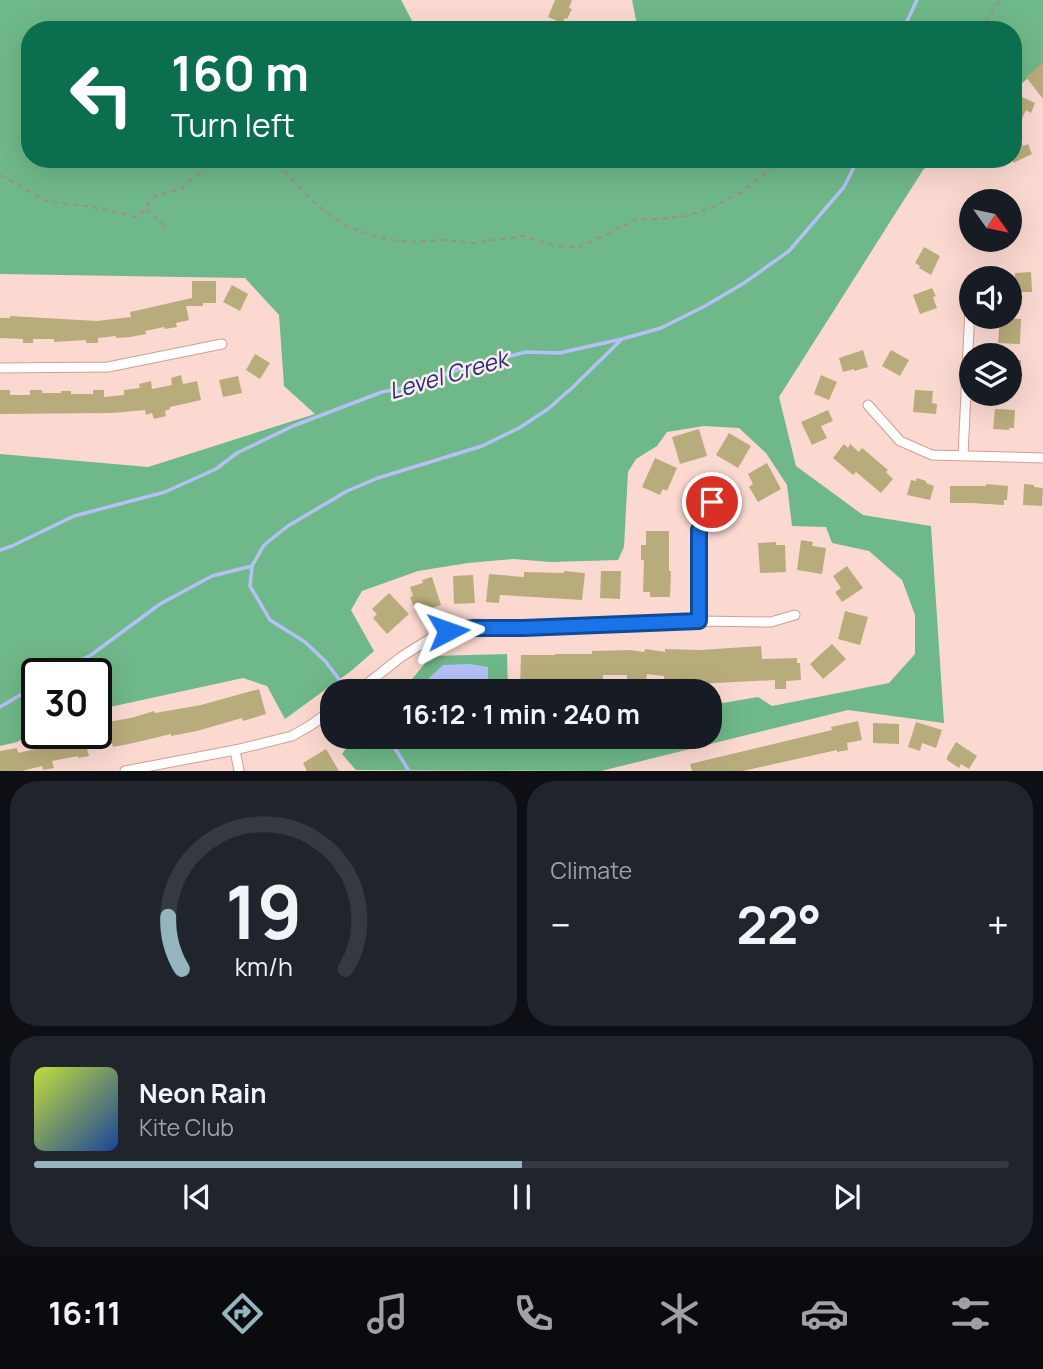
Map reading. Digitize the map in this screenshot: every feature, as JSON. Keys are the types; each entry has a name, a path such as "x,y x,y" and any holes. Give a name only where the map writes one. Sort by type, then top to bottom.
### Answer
{"street":[{"path":"964,456 969,329"},
{"path":"0,368 108,367 222,344"},
{"path":"868,405 900,441 932,455 1043,458"},
{"path":"699,621 699,530 712,502"},
{"path":"373,679 401,657 448,631 699,621 771,622 796,615"},
{"path":"125,771 292,736 320,719"},
{"path":"235,750 239,771"}],"path":[{"path":"986,21 1000,0"},
{"path":"0,175 47,201 99,208 137,217 155,196 181,189 204,168"},
{"path":"282,168 309,198 332,217 379,238 408,242 444,240 472,243 524,236 555,246 580,247 637,219 686,216 713,208 741,192 772,168"},
{"path":"145,208 167,229"}],"green space":[{"path":"0,0 401,0 412,21 21,21 21,168 925,168 779,397 796,466 863,515 931,526 944,723 848,710 722,741 722,703 758,697 772,706 889,683 915,654 915,615 902,580 869,551 832,543 826,527 792,526 787,485 766,453 739,428 704,426 667,432 657,446 636,459 628,472 624,547 618,560 551,562 513,559 468,563 418,571 362,591 351,610 374,651 340,679 320,679 320,694 285,719 267,686 243,678 112,707 112,658 21,658 21,740 0,746 0,454 148,467 315,414 284,386 279,315 245,278 0,274"},
{"path":"632,0 1043,0 1043,65 1022,83 1022,21 636,21"},
{"path":"507,654 508,679 412,679 431,656"},
{"path":"346,749 690,749 601,771 356,770 342,754"}],"water":[{"path":"470,664 488,667 488,679 428,679 443,665"}],"building":[{"path":"555,0 572,0 569,8 572,9 567,19 557,21 548,17"},
{"path":"1043,63 1043,99 1026,77"},
{"path":"1022,97 1035,103 1031,113 1026,110 1022,119"},
{"path":"1022,144 1028,144 1032,154 1022,159"},
{"path":"924,247 940,256 931,275 915,263"},
{"path":"1031,272 1032,292 1022,292 1022,273"},
{"path":"192,281 216,281 216,303 186,306 189,320 176,323 177,327 145,331 146,334 130,337 98,338 98,343 86,343 86,340 54,342 54,339 33,339 33,343 23,343 23,339 0,338 0,318 10,316 97,321 131,317 130,312 192,298"},
{"path":"232,285 248,294 240,311 223,302"},
{"path":"932,288 937,308 920,314 913,295"},
{"path":"999,329 1021,329 1020,343 998,343"},
{"path":"863,350 868,367 843,372 839,358"},
{"path":"891,350 909,360 900,376 882,366"},
{"path":"255,354 270,363 260,379 246,370"},
{"path":"181,375 183,384 197,381 201,400 170,407 165,411 166,416 154,419 152,413 146,415 145,410 113,413 0,414 0,390 10,390 10,395 30,395 30,390 42,390 42,393 71,391 71,394 93,394 93,390 104,390 104,397 124,395 124,390 140,388 139,384 151,381 152,389 172,385 171,378"},
{"path":"821,375 837,382 829,400 814,394"},
{"path":"238,376 242,393 223,397 219,380"},
{"path":"915,390 933,391 932,403 937,404 936,414 913,412"},
{"path":"995,409 1015,410 1014,428 993,429"},
{"path":"828,410 833,421 821,426 827,438 812,445 801,422"},
{"path":"699,429 707,456 680,464 672,437"},
{"path":"729,433 751,446 738,468 716,455"},
{"path":"844,444 848,448 850,444 859,452 862,448 888,470 886,472 893,479 881,493 856,472 853,475 833,458"},
{"path":"655,458 677,468 667,491 663,489 660,495 642,487"},
{"path":"767,463 781,489 758,502 749,487 753,484 748,474"},
{"path":"917,478 934,486 930,500 907,495 911,480 916,481"},
{"path":"1024,484 1043,488 1042,506 1023,505"},
{"path":"950,486 1008,486 1004,505 950,503"},
{"path":"646,531 669,531 670,597 650,597 650,592 643,592 644,560 641,560 641,545 646,545"},
{"path":"801,540 813,542 812,546 826,548 822,574 797,570"},
{"path":"776,542 776,545 785,545 786,572 760,573 758,543"},
{"path":"847,566 863,588 842,602 835,592 841,588 833,576"},
{"path":"601,571 621,571 620,599 600,598"},
{"path":"524,572 585,573 582,600 500,595 499,603 486,602 489,574 524,577"},
{"path":"473,575 475,603 454,604 453,576"},
{"path":"432,577 441,605 416,613 410,597 413,596 410,587"},
{"path":"389,593 409,614 387,634 373,618 377,614 372,609"},
{"path":"845,611 868,617 860,645 838,639"},
{"path":"832,644 846,659 823,679 810,664"},
{"path":"761,646 762,659 797,658 801,680 786,681 786,689 775,689 775,680 722,683 722,679 664,679 664,676 647,674 646,679 627,679 627,675 603,675 603,679 520,679 521,655 592,654 592,651 630,650 644,652 645,649 665,652 665,649"},
{"path":"259,689 266,714 113,747 112,721 154,711 155,713 201,705"},
{"path":"858,721 862,740 847,743 848,750 837,750 743,771 692,771 690,764 832,730 831,727"},
{"path":"916,722 942,730 936,748 922,743 920,751 908,747"},
{"path":"873,723 899,724 899,744 873,743"},
{"path":"956,742 977,756 969,769 961,764 959,768 947,760"},
{"path":"17,748 18,753 36,749 87,749 89,756 52,761 54,768 43,770 42,766 22,771 0,771 0,751"},
{"path":"326,749 339,771 307,771 303,763"}],"waterway":[{"name":"Level Creek","path":"907,21 917,0"},
{"name":"Level Creek","path":"0,550 74,516 165,492 216,469 237,453 293,426 382,392 408,387 467,367 526,352 559,353 661,328 744,283 789,251 844,187 854,168"},
{"path":"339,679 305,642 270,620 250,586 252,566 264,545 288,526 347,491 378,478 482,446 519,428 548,409 621,340"},
{"path":"85,658 160,604 212,576 252,566"},
{"path":"0,707 21,695"},
{"path":"395,749 409,771"}],"route":[{"path":"448,631 699,621 699,530 712,502"}]}
